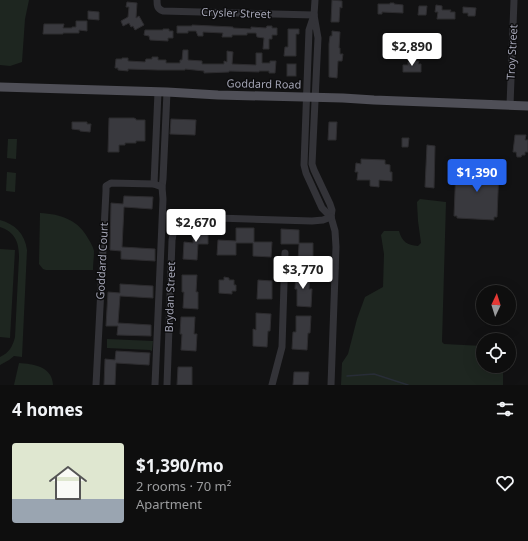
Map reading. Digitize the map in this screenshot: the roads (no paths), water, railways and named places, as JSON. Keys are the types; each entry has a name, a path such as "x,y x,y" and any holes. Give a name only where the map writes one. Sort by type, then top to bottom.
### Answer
{"main road":[{"name":"Goddard Road","path":"0,87 528,106"}],"street":[{"name":"Crysler Street","path":"157,0 156,5 163,11 314,16"},
{"path":"315,0 314,16 318,38 311,97 312,164 330,204 332,210 331,217 335,231 336,247 332,385"},
{"name":"Troy Street","path":"510,105 514,0"},
{"path":"155,385 163,199 158,185 163,179 162,92"},
{"name":"Goddard Court","path":"96,385 106,186 114,183 158,185"},
{"name":"Brydan Street","path":"167,385 172,240 174,228 179,220 186,217 312,221 323,220 331,217"},
{"path":"272,385 282,347 285,253"},
{"path":"285,267 335,268"}],"waterway":[{"path":"347,376 374,374 408,385"}]}
